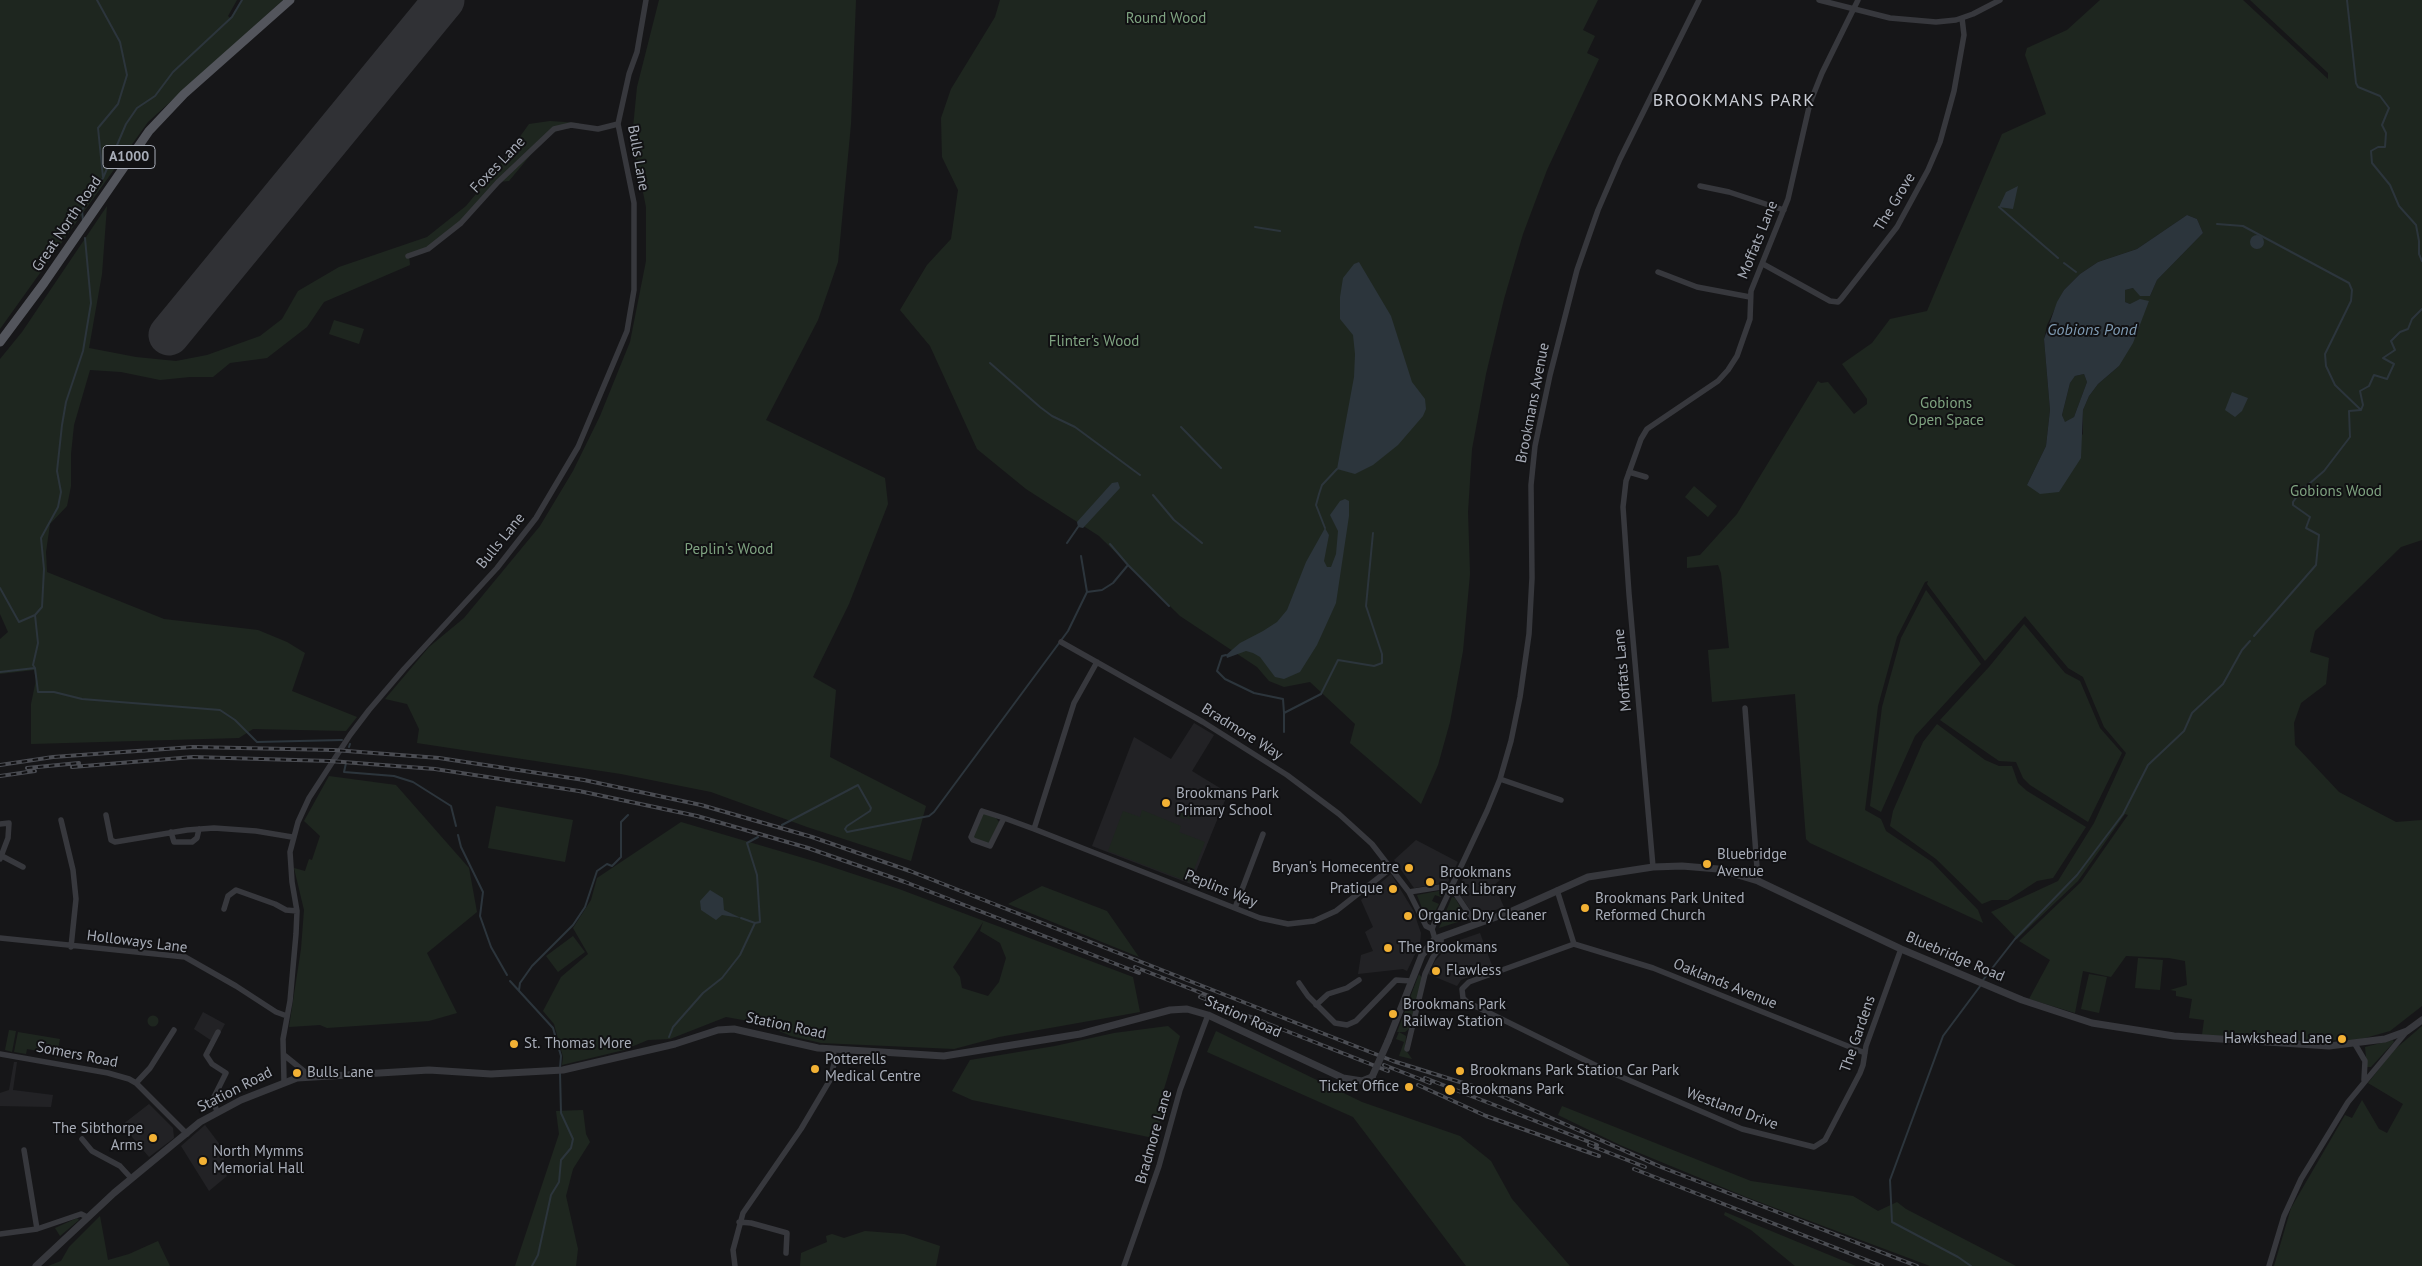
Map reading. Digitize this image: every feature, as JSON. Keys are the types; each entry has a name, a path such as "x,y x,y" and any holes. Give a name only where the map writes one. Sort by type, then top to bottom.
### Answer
{"main road":[{"name":"Great North Road","path":"0,342 44,283 149,131 184,94 290,0"}],"street":[{"name":"Bulls Lane","path":"284,1081 283,1039 294,968 297,911 290,864 292,837 309,798 350,735 404,669 457,613 530,525 561,478 582,439 627,331 634,290 634,203 618,124 629,74 637,52 646,0"},
{"name":"Brookmans Avenue","path":"1432,929 1500,779 1511,741 1525,667 1531,594 1533,464 1560,330 1598,210 1635,128 1699,0"},
{"path":"1819,0 1854,10 1912,21 1936,22 1962,18 1983,10 2000,0"},
{"name":"Moffats Lane","path":"1653,867 1623,507 1629,472 1641,439 1652,423 1710,386 1728,370 1746,333 1750,319 1750,297 1795,177 1810,103 1822,73 1858,0"},
{"name":"The Grove","path":"1763,264 1830,301 1838,302 1841,299 1897,227 1928,170 1940,142 1954,91 1964,35 1962,18"},
{"name":"Foxes Lane","path":"408,256 428,249 461,222 498,182 554,129 571,125 598,129 618,124"},
{"path":"1700,186 1729,192 1784,210"},
{"path":"1658,272 1696,288 1750,297"},
{"path":"1629,472 1646,478"},
{"name":"Bradmore Way","path":"1061,642 1203,722 1287,775 1356,828 1409,892 1426,926 1432,929 1438,938"},
{"path":"1034,829 1074,702 1097,662"},
{"path":"1745,708 1758,881"},
{"path":"1500,779 1560,800"},
{"name":"Peplins Way","path":"1004,818 990,846 973,840 970,837 982,811 1004,818 1034,829 1278,923 1314,921 1336,911 1391,868"},
{"path":"106,815 111,840 114,842 171,832 232,828 292,837"},
{"path":"61,820 73,870 76,899 71,947"},
{"path":"0,824 9,823 8,838 1,858 24,866"},
{"path":"171,832 174,842 185,843 195,841 199,829"},
{"path":"1235,908 1263,834"},
{"name":"Bluebridge Road","path":"1438,938 1510,912 1588,877 1653,867 1700,866 1731,872 1758,881 1901,949 2060,1014 2139,1032 2329,1046 2376,1041 2406,1031 2422,1020"},
{"path":"1409,892 1451,887 1476,924"},
{"path":"224,909 228,896 236,890 286,910 297,911"},
{"path":"1557,890 1574,944"},
{"name":"Holloways Lane","path":"0,938 71,947 125,950 185,957 236,986 276,1012 287,1016"},
{"path":"1407,1049 1425,972 1433,956 1441,946 1438,938"},
{"name":"Station Road","path":"36,1266 86,1217 131,1178 187,1134 217,1112 284,1081 310,1076 429,1070 484,1074 560,1070 675,1044 718,1030 734,1029 833,1050 944,1056 1080,1034 1178,1009 1192,1009 1343,1078 1362,1081 1372,1077 1424,950 1438,938"},
{"name":"Westland Drive","path":"1574,944 1469,982 1462,989 1463,998 1467,1002 1602,1070 1742,1129 1814,1147"},
{"name":"Oaklands Avenue","path":"1574,944 1653,968 1865,1053"},
{"name":"The Gardens","path":"1814,1147 1825,1140 1860,1073 1865,1053 1901,949"},
{"path":"1416,968 1425,972"},
{"path":"1316,1004 1328,994 1347,988 1359,980"},
{"path":"1299,982 1316,1004 1335,1023 1347,1025 1356,1022 1396,980 1411,981"},
{"name":"Bradmore Lane","path":"1124,1266 1160,1166 1180,1090 1208,1015"},
{"path":"136,1083 150,1068 174,1030"},
{"path":"2269,1266 2284,1216 2296,1188 2348,1102 2364,1080 2406,1031"},
{"path":"217,1112 214,1099 226,1072 212,1064 206,1055 218,1032"},
{"path":"2355,1044 2365,1061 2364,1080"},
{"path":"735,1266 733,1250 739,1222 801,1130 830,1080 835,1060 833,1050"},
{"name":"Somers Road","path":"0,1054 113,1074 136,1083 187,1134"},
{"path":"284,1055 310,1076"},
{"path":"82,1139 92,1151 120,1166 131,1178"},
{"path":"24,1150 37,1229"},
{"path":"0,1234 37,1229 81,1214 86,1217"},
{"path":"739,1222 787,1232 786,1253"}],"shaded area":[{"name":"Brookmans Park Primary School","path":"1194,723 1214,735 1192,771 1228,793 1191,884 1092,846 1134,737 1171,759"},
{"path":"1416,840 1458,862 1448,882 1414,888 1394,860"},
{"path":"1470,864 1500,880 1494,885 1504,907 1475,917 1457,891"},
{"path":"1391,874 1413,910 1421,933 1420,944 1407,971 1403,969 1358,974 1361,955 1373,951 1365,932 1373,927 1361,900"},
{"path":"1480,933 1493,968 1461,980 1457,986 1428,974 1435,961 1451,943"},
{"path":"203,1012 225,1024 209,1053 212,1041 194,1029"},
{"path":"14,1062 17,1062 13,1090 53,1095 51,1107 0,1106 0,1093 9,1090"},
{"path":"149,1104 173,1128 174,1138 149,1157 122,1125"},
{"path":"205,1125 221,1146 225,1164 221,1168 227,1176 209,1191 181,1146"}],"green space":[{"path":"0,0 237,0 228,16 230,18 242,0 283,0 148,122 0,329"},
{"name":"Peplin's Wood","path":"659,0 856,0 851,124 838,262 818,320 766,420 885,478 888,504 849,604 813,677 836,690 830,757 926,806 911,861 807,827 711,792 621,774 417,743 419,729 407,704 385,699 429,647 464,618 540,526 573,471 600,416 630,342 646,261 646,207 632,138 637,87"},
{"path":"1000,0 1598,0 1583,30 1595,36 1587,53 1599,59 1547,170 1523,234 1504,299 1486,374 1472,449 1468,512 1470,574 1463,651 1450,722 1438,765 1421,804 1350,743 1355,724 1310,682 1284,687 1269,681 1257,667 1180,616 1099,536 1026,489 977,449 930,346 900,310 927,265 951,239 958,190 942,157 941,118 951,89 995,17"},
{"path":"2100,0 2243,0 2328,79 2328,73 2250,0 2422,0 2422,540 2401,547 2315,631 2310,652 2329,658 2326,684 2301,703 2294,723 2295,745 2339,792 2396,822 2422,820 2422,1006 2390,1031 2358,1040 2258,1041 2202,1035 2204,1020 2189,1018 2192,999 2176,996 2176,991 2170,990 2187,985 2185,961 2169,958 2126,956 2111,977 2083,971 2075,1013 2029,999 2050,960 2019,941 2081,882 2128,815 2125,814 2078,881 2017,939 1991,912 2058,881 2094,823 2126,753 2104,727 2083,677 2068,668 2025,616 1985,661 1927,584 1928,581 1925,582 1897,637 1878,706 1865,810 1881,819 1886,831 1932,862 1978,910 1983,923 1810,843 1806,839 1795,694 1712,702 1708,650 1729,648 1721,573 1718,565 1687,568 1687,557 1700,555 1737,514 1818,381 1821,383 1828,382 1854,414 1867,404 1867,399 1842,364 1872,343 1890,319 1927,311 2002,134 2046,114 2025,55 2027,48 2067,30","holes":["2187,215 2197,219 2203,233 2157,280 2150,296 2133,288 2125,290 2125,302 2130,304 2119,366 2098,384 2089,396 2083,410 2083,434 2027,485 2046,446 2050,410 2044,339 2047,325 2064,290 2080,274 2098,262 2137,249"]},
{"path":"550,121 579,123 578,127 558,130 543,140 509,181 497,182 472,212 431,245 409,256 410,265 324,302 307,327 267,358 230,363 213,377 160,380 121,372 90,370 74,425 71,454 71,486 67,506 50,524 46,552 47,572 164,619 258,630 287,642 305,653 292,691 357,717 346,731 253,729 239,738 31,744 31,704 36,680 34,670 0,674 0,639 8,632 0,614 0,359 22,332 107,206 102,274 89,348 136,357 176,361 207,355 260,336 282,319 298,291 339,267 427,237 466,206 499,166 529,124"},
{"path":"334,320 364,329 359,344 329,334"},
{"path":"2084,374 2087,382 2074,417 2065,423 2062,415 2070,383 2075,376"},
{"path":"1694,486 1717,506 1708,517 1685,497"},
{"path":"1926,590 1981,664 1915,736 1881,812 1870,806 1882,707 1901,638"},
{"path":"2024,624 2065,673 2080,681 2100,728 2122,753 2088,822 2030,785 2023,778 2016,762 1999,761 1940,720 1989,667"},
{"path":"1937,724 1985,760 1999,766 2012,766 2018,783 2027,791 2086,827 2053,878 2037,881 2008,900 1992,900 1982,904 1936,859 1890,826 1893,811 1923,742"},
{"path":"329,776 396,785 469,868 477,912 427,953 457,1013 429,1021 327,1028 320,1025 289,1027 301,949 304,910 294,868 305,871 309,859 312,860 320,836 304,821"},
{"path":"496,806 573,820 565,862 488,848"},
{"path":"1177,806 1193,812 1190,819 1174,815"},
{"path":"1142,810 1181,826 1179,832 1205,842 1189,882 1108,851 1123,811 1140,817"},
{"path":"984,813 996,818 1000,823 989,844 972,838 980,816"},
{"path":"681,822 817,862 899,889 1133,977 1140,1012 999,1037 954,1049 821,1043 791,1036 760,1023 726,1017 670,1039 648,1040 624,1050 562,1065 563,1057 554,1024 543,1011 561,977 588,954 573,928 591,900 597,878","holes":["983,922 980,931 1000,943 1006,958 999,982 988,996 962,988 960,977 953,967"]},
{"path":"1042,886 1107,911 1139,957 1008,904"},
{"path":"1444,890 1441,897 1435,895 1432,901 1439,904 1432,917 1430,917 1431,921 1427,921 1417,895"},
{"path":"1452,897 1455,898 1467,919 1439,928"},
{"path":"573,936 585,952 558,972 546,956"},
{"path":"2138,958 2163,960 2160,990 2135,988"},
{"path":"1419,974 1422,978 1410,1028 1405,1032 1397,1032"},
{"path":"2089,974 2107,977 2099,1013 2081,1009"},
{"path":"153,1015 159,1021 153,1027 147,1021"},
{"path":"1168,1026 1180,1036 1164,1089 1158,1139 972,1100 952,1091 970,1060 1055,1046 1114,1033"},
{"path":"2422,1026 2422,1266 2274,1266 2291,1208 2345,1115 2352,1118 2362,1100 2379,1129 2387,1133 2403,1104 2368,1083 2393,1051"},
{"path":"9,1030 16,1031 12,1052 5,1050"},
{"path":"1216,1031 1362,1102 1460,1136 1491,1161 1512,1199 1570,1266 1466,1266 1353,1117 1207,1052"},
{"path":"18,1032 60,1039 56,1060 55,1054 27,1049 26,1054 14,1052"},
{"path":"1399,1032 1406,1036 1405,1049 1412,1059 1399,1056 1404,1042 1396,1039"},
{"path":"2393,1040 2394,1042 2371,1067 2367,1067 2365,1047"},
{"path":"1562,1106 1751,1181 1853,1196 1878,1211 1897,1202 1906,1209 2016,1266 1930,1266 1746,1197 1620,1145 1558,1115"},
{"path":"583,1110 586,1134 590,1142 573,1169 566,1196 578,1249 576,1266 515,1266 559,1134 556,1111"},
{"path":"1725,1212 1856,1266 1795,1266 1751,1230 1724,1215"},
{"path":"100,1216 108,1260 129,1254 158,1241 170,1266 48,1266 61,1261 69,1247"},
{"path":"77,1218 79,1220 60,1236 55,1228"},
{"path":"865,1231 904,1234 940,1246 936,1266 800,1266 801,1253 827,1242 826,1236 832,1234 844,1238"}],"water":[{"path":"2018,186 2013,209 1999,207 2006,192"},
{"name":"Gobions Pond","path":"2187,215 2197,219 2203,233 2157,280 2150,296 2140,296 2133,288 2125,290 2125,302 2130,304 2140,299 2149,301 2133,343 2119,366 2098,384 2089,396 2083,410 2081,458 2059,492 2040,494 2027,485 2046,446 2050,410 2044,339 2057,302 2064,290 2080,274 2098,262 2137,249","holes":["2084,374 2087,382 2074,417 2065,422 2062,415 2070,383 2075,376"]},
{"path":"2257,235 2262,237 2264,242 2262,247 2257,249 2252,247 2250,242 2252,237"},
{"path":"1359,262 1391,316 1412,382 1425,399 1426,409 1423,416 1398,445 1373,465 1355,474 1337,469 1354,377 1355,354 1353,335 1340,319 1340,297 1343,278 1354,264"},
{"path":"2232,392 2248,398 2242,411 2235,417 2225,410"},
{"path":"1118,482 1120,488 1083,528 1078,527 1077,522 1112,483"},
{"path":"1345,499 1349,501 1349,516 1336,603 1317,645 1300,672 1284,679 1275,677 1260,657 1246,651 1227,658 1226,655 1240,643 1277,622 1287,610 1306,562 1325,528 1329,535 1324,561 1327,567 1331,567 1336,554 1338,531 1330,515 1340,501"},
{"path":"710,890 723,898 724,910 741,918 722,915 716,920 701,910 700,901"}],"waterway":[{"path":"97,0 120,42 127,75 118,104 98,128 103,177"},
{"path":"83,221 82,210 103,178 126,124 137,108 155,96 173,72 232,17 242,0"},
{"path":"2347,0 2356,83 2358,87 2380,96 2389,108 2382,125 2386,133 2385,147 2378,147 2371,151 2372,163 2390,185 2399,206 2416,225 2419,254 2422,261"},
{"path":"1999,207 2058,258"},
{"path":"2217,224 2243,226 2349,283 2352,290 2351,301 2325,354 2326,366 2335,385 2361,410"},
{"path":"1255,227 1280,231"},
{"path":"0,588 19,622 35,615 42,607 44,569 41,538 58,507 61,492 57,471 62,425 66,402 83,351 91,303 85,238"},
{"path":"2064,263 2076,272"},
{"path":"2254,636 2316,565 2319,535 2306,528 2310,517 2293,505 2293,502 2301,491 2324,471 2350,437 2349,411 2361,410 2363,405 2360,391 2369,386 2374,375 2387,379 2394,364 2383,358 2395,350 2391,341 2400,332 2408,329 2412,319 2422,309"},
{"path":"990,363 1052,416 1075,427 1140,475"},
{"path":"1181,427 1221,468"},
{"path":"1325,528 1316,505 1322,485 1337,469"},
{"path":"1153,495 1174,520 1202,543"},
{"path":"1067,543 1078,527"},
{"path":"1226,655 1222,656 1217,671 1225,679 1254,693 1283,699 1284,713 1321,694 1338,660 1374,666 1382,663 1382,654 1366,606 1373,533"},
{"path":"1087,592 1102,590 1113,583 1128,565 1110,544"},
{"path":"782,825 858,785 871,808 870,811 847,826 845,829 847,832 929,816 934,812 1068,631 1087,592 1081,556"},
{"path":"1128,565 1169,606"},
{"path":"35,615 38,643 33,665 38,692 54,692 82,699 220,710 235,720 257,742 342,740"},
{"path":"1983,980 2015,939 2077,875 2123,814 2148,765 2184,731 2192,713 2223,684 2242,650 2250,641"},
{"path":"0,672 35,668"},
{"path":"1284,713 1284,732"},
{"path":"346,763 344,772 394,776 413,782 451,806 456,826"},
{"path":"519,990 520,983 532,966 573,925 585,907 597,871 607,864 612,866 621,857 621,822 628,815"},
{"path":"458,835 461,847 483,892 480,916 491,947 507,975"},
{"path":"669,1037 673,1027 703,993 722,978 740,955 755,923 760,922 757,875 747,843 758,837"},
{"path":"741,918 755,923"},
{"path":"510,981 553,1028 561,1056 560,1068"},
{"path":"1971,1266 1958,1257 1892,1222 1890,1180 1943,1036 1981,985"},
{"path":"532,1266 538,1255 551,1195 559,1182 561,1160 571,1148 573,1139 561,1113 560,1073"}],"runway":[{"path":"169,335 444,0"}],"railway":[{"path":"0,765 53,757 193,747 334,750 439,758 584,780 701,805 812,837 910,871 1393,1061 1495,1093 1661,1167 1917,1266"},
{"path":"72,767 193,757 330,761 435,769 579,791 697,816 808,848 905,882 1139,973"},
{"path":"27,768 79,763"},
{"path":"0,776 35,771"},
{"path":"1135,967 1209,996"},
{"path":"1200,997 1388,1071"},
{"path":"1384,1065 1430,1083"},
{"path":"1425,1078 1597,1145"},
{"path":"1418,1085 1486,1116 1599,1156"},
{"path":"1589,1145 1645,1167"},
{"path":"1634,1169 1882,1266"}],"place":[{"name":"Brookmans Park Primary School","path":"1166,803"},
{"name":"Bluebridge Avenue","path":"1707,864"},
{"name":"Bryan's Homecentre","path":"1409,868"},
{"name":"Brookmans Park Library","path":"1430,882"},
{"name":"Pratique","path":"1393,889"},
{"name":"Brookmans Park United Reformed Church","path":"1585,908"},
{"name":"Organic Dry Cleaner","path":"1408,916"},
{"name":"The Brookmans","path":"1388,948"},
{"name":"Flawless","path":"1436,971"},
{"name":"Brookmans Park Railway Station","path":"1393,1014"},
{"name":"Hawkshead Lane","path":"2342,1039"},
{"name":"St. Thomas More","path":"514,1044"},
{"name":"Potterells Medical Centre","path":"815,1069"},
{"name":"Brookmans Park Station Car Park","path":"1460,1071"},
{"name":"Bulls Lane","path":"297,1073"},
{"name":"Ticket Office","path":"1409,1087"},
{"name":"Brookmans Park","path":"1450,1090"},
{"name":"The Sibthorpe Arms","path":"153,1138"},
{"name":"North Mymms Memorial Hall","path":"203,1161"}],"district":[{"name":"BROOKMANS PARK","path":"1734,101"}],"park label":[{"name":"Round Wood","path":"1166,19"},
{"name":"Flinter's Wood","path":"1094,342"},
{"name":"Gobions Open Space","path":"1946,412"},
{"name":"Gobions Wood","path":"2336,492"}]}
